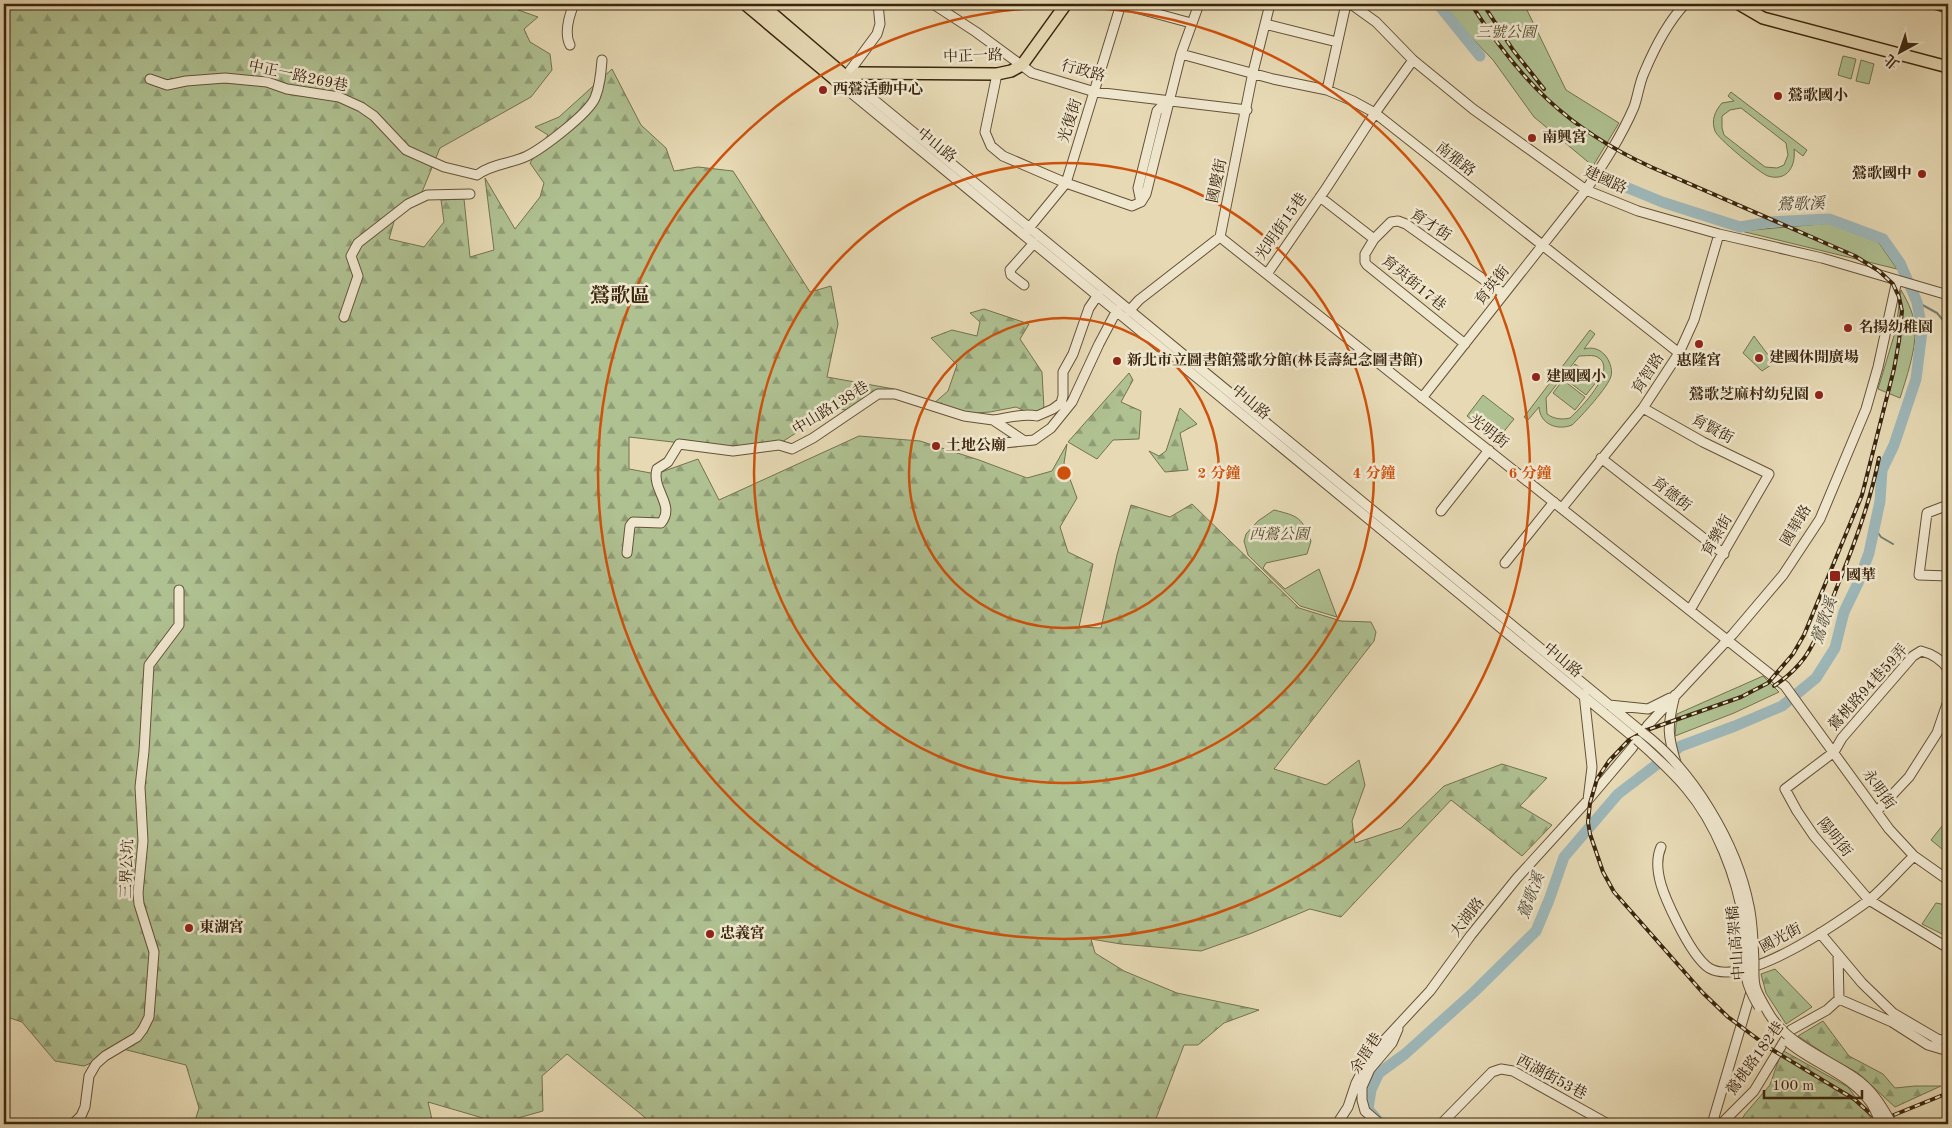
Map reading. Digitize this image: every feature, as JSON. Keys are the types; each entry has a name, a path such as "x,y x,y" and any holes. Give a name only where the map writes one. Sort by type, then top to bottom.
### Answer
{"main road":[{"path":"745,4 847,81"},
{"path":"761,4 847,81"},
{"name":"中正一路","path":"847,81 859,73 997,74 1011,71 1022,65 1066,4"},
{"path":"1739,4 1763,18 1948,67"}],"street":[{"path":"570,45 567,38 570,13 574,4"},
{"path":"847,81 877,34 880,24 878,4"},
{"name":"行政路","path":"933,4 1032,72 1095,92 1169,99 1247,110"},
{"name":"光復街","path":"1026,232 1066,183 1121,4 1191,23"},
{"path":"997,74 985,132 990,146 1003,156 1066,183 1132,206 1141,202 1146,194 1181,54 1191,23 1200,4"},
{"name":"國慶街","path":"1220,237 1247,110 1253,72 1270,4"},
{"path":"1327,90 1346,4"},
{"name":"建國路","path":"1351,4 1376,22 1413,60 1473,109 1586,190 1638,211 1719,234 1822,258 1948,295"},
{"name":"育英街","path":"1422,398 1586,190 1621,135 1635,104 1643,74 1672,18 1685,4"},
{"path":"1265,24 1338,42"},
{"name":"南雅路","path":"1181,54 1327,90 1375,113 1678,353"},
{"name":"中正一路269巷","path":"150,79 167,85 186,81 225,78 258,81 287,89 339,97 361,107 374,116 406,150 444,167 477,175 484,169 526,156 550,140 583,113 594,100 600,78 602,60"},
{"name":"光明街15巷","path":"1267,274 1375,113 1413,60"},
{"name":"中山路","path":"847,81 1026,232 1129,311 1239,407 1583,696 1639,736"},
{"path":"344,317 358,276 351,256 358,243 408,204 427,195 470,194"},
{"path":"1320,196 1374,239"},
{"name":"育才街","path":"1374,239 1391,222 1398,221 1406,224 1504,294"},
{"name":"中山路","path":"1026,232 1034,243 1098,295 1586,686 1609,705 1639,736"},
{"name":"育智路","path":"1562,508 1643,408 1678,353 1694,320 1719,234"},
{"path":"1004,443 1034,440 1051,428 1072,402 1117,310 1129,311 1139,300 1220,237"},
{"name":"光明街","path":"1220,237 1728,639 1785,686 1799,703"},
{"name":"育英街17巷","path":"1374,239 1365,254 1367,265 1465,344"},
{"path":"1024,285 1011,275 1010,270 1034,243"},
{"name":"國華路","path":"1639,736 1728,639 1783,575 1820,519 1866,409 1898,280"},
{"path":"993,420 1016,416 1037,416 1061,403 1063,396 1063,372 1073,354 1089,308 1098,295"},
{"name":"中山路138巷","path":"627,553 630,526 633,522 661,523 665,518 666,507 654,478 657,469 668,462 679,444 733,451 779,446 792,449 813,438 878,394 895,394 964,416 993,420 1023,440"},
{"name":"育賢街","path":"1643,408 1702,442 1769,474"},
{"path":"1441,511 1489,450"},
{"name":"育德街","path":"1601,458 1724,554"},
{"name":"育樂街","path":"1690,610 1769,474"},
{"path":"1505,564 1554,502"},
{"path":"1948,505 1926,513 1919,575 1948,576"},
{"name":"三界公坑","path":"73,1124 85,1107 89,1076 96,1064 105,1056 136,1037 143,1029 149,1017 154,952 139,904 138,892 143,841 140,787 149,665 179,625 179,590"},
{"name":"鶯桃路94巷59弄","path":"1834,752 1842,738 1913,656 1921,651 1930,653 1942,661 1948,669"},
{"path":"1586,686 1583,696 1592,767 1588,800"},
{"path":"1609,705 1648,708 1675,695"},
{"path":"1675,695 1668,728 1670,744 1678,768"},
{"path":"1877,811 1910,777 1937,733 1948,701"},
{"name":"永明街","path":"1799,703 1890,829 1914,856 1948,880"},
{"name":"中山高架橋","path":"1639,736 1660,746 1693,785 1718,822 1738,864 1749,906 1753,990 1715,1124"},
{"name":"中山高架橋","path":"1639,736 1687,789 1711,826 1731,867 1745,924 1747,979 1769,1015 1783,1031 1804,1047 1856,1078 1876,1098 1892,1124"},
{"name":"大湖路","path":"1337,1124 1348,1107 1356,1083 1366,1064 1378,1047 1430,990 1471,935 1518,878 1588,800 1639,736"},
{"name":"陽明街","path":"1834,752 1785,789 1797,812 1814,836 1869,900 1948,948"},
{"name":"國光街","path":"1661,847 1657,864 1668,904 1688,944 1709,968 1727,973 1766,964 1820,933 1869,900 1914,856"},
{"path":"1820,933 1862,983 1892,1013 1939,1040 1948,1038"},
{"path":"1838,955 1840,999 1892,1022 1928,1045 1948,1051"},
{"name":"中山高架橋","path":"1753,990 1765,1018 1781,1036 1801,1053 1852,1083 1870,1103 1881,1124"},
{"name":"鶯桃路182巷","path":"1715,1124 1754,1091 1791,1030 1827,1010 1840,999"},
{"name":"余厝巷","path":"1380,1124 1364,1111 1362,1087 1370,1070 1392,1043 1401,1022"},
{"name":"西湖街53巷","path":"1441,1124 1492,1072 1502,1069 1513,1071 1608,1124"}],"green space":[{"path":"4,4 506,4 538,17 524,29 530,42 550,54 552,70 531,97 440,148 422,192 395,218 389,239 424,247 444,222 441,200 464,199 470,257 494,250 485,178 515,229 540,197 544,183 530,163 548,135 535,127 559,117 612,69 641,125 666,148 674,171 698,167 733,171 810,292 831,286 838,324 827,377 894,389 851,411 835,408 771,449 699,445 629,437 629,469 656,474 698,459 719,500 859,436 920,441 1027,478 1052,471 1067,444 1064,463 1077,498 1060,527 1068,552 1093,564 1079,627 1101,628 1117,555 1131,505 1170,517 1192,504 1299,608 1341,621 1371,622 1376,632 1374,641 1274,769 1326,785 1359,760 1365,785 1352,821 1355,843 1401,828 1444,786 1502,764 1547,778 1520,806 1552,825 1522,856 1451,800 1341,917 1310,909 1252,933 1201,951 1121,944 1091,939 1095,953 1124,971 1177,993 1259,1010 1224,1023 1198,1045 1184,1045 1154,1124 653,1124 567,1054 542,1076 543,1111 500,1123 428,1102 433,1124 194,1124 199,1108 186,1065 123,1049 84,1066 55,1061 22,1022 4,1016"},
{"name":"三號公園","path":"1443,4 1524,4 1566,90 1619,123 1593,166 1534,117 1493,60"},
{"path":"1843,56 1856,59 1851,79 1838,75"},
{"path":"1861,60 1874,64 1869,84 1856,81"},
{"path":"1731,92 1807,150 1803,156 1794,149 1794,161 1786,174 1781,177 1775,177 1764,174 1723,141 1715,131 1713,123 1717,109 1722,103 1734,101 1728,96","holes":["1741,108 1786,143 1788,155 1784,165 1777,168 1765,167 1724,135 1722,116 1730,110"]},
{"path":"1832,223 1879,243 1897,269 1741,231"},
{"path":"1901,290 1912,314 1915,325 1915,338 1908,373 1900,398 1878,389 1896,329"},
{"path":"984,309 1029,324 1020,339 1042,372 1044,409 1034,415 1016,407 990,412 961,414 932,405 948,391 957,365 931,338 952,330 977,336 980,322 970,313"},
{"path":"1590,330 1595,334 1584,349 1595,349 1606,357 1611,368 1611,376 1594,402 1572,425 1566,427 1550,425 1542,418 1539,407 1528,420 1524,417","holes":["1579,356 1595,356 1602,361 1604,369 1602,378 1582,406 1570,418 1558,419 1550,416 1547,414 1546,398"]},
{"name":"建國休閒廣場","path":"1754,336 1774,363 1762,371 1743,353"},
{"path":"1575,364 1597,381 1586,395 1564,378"},
{"path":"1129,373 1133,380 1121,402 1141,411 1139,439 1113,440 1097,459 1068,442"},
{"path":"1563,380 1585,397 1575,410 1553,393"},
{"path":"1483,395 1514,419 1497,440 1467,416"},
{"path":"1180,408 1197,424 1180,433 1188,470 1165,472 1149,451 1159,456 1166,451"},
{"name":"西鶯公園","path":"1274,510 1294,516 1302,522 1311,541 1307,554 1266,563 1263,568 1285,589 1319,569 1337,617 1300,606 1248,555 1244,541 1246,534 1258,521"},
{"path":"1763,676 1779,692 1734,713 1675,736 1677,714"},
{"path":"1946,821 1948,823 1948,842 1942,849 1931,840"},
{"path":"1948,897 1948,937 1922,924 1936,903 1946,905"},
{"path":"1775,969 1812,1007 1786,1024 1766,993 1761,974"},
{"path":"1823,1021 1849,1056 1883,1074 1895,1088 1941,1086 1895,1107 1858,1073 1798,1036"},
{"path":"1782,1050 1848,1087 1871,1118 1858,1124 1739,1124 1745,1114 1770,1085"}],"waterway":[{"name":"鶯歌溪","path":"1438,4 1480,56"},
{"name":"鶯歌溪","path":"1392,1124 1380,1123 1368,1109 1371,1090 1379,1073 1405,1054 1474,992 1536,931 1564,857 1618,794 1681,746 1782,706 1816,678 1835,648 1844,612 1858,583 1869,553 1880,501 1882,470 1894,445 1916,379 1922,331 1917,302 1900,263 1883,239 1829,219 1770,222 1740,227 1662,202 1604,178"},
{"path":"1917,302 1937,313 1948,326"},
{"path":"1873,526 1881,537 1893,544"}],"railway":[{"path":"1471,4 1508,57 1548,100 1570,119 1621,152 1651,167 1855,256 1879,271 1893,284 1899,297 1902,311 1894,369 1862,495 1804,635 1793,654 1768,683 1741,697 1647,730 1629,740 1609,761 1597,779 1590,803 1588,822 1590,834 1603,872 1614,892 1703,993 1728,1017 1771,1049 1854,1099 1882,1124"},
{"path":"1483,4 1513,50 1544,89"},
{"path":"1922,4 1948,12"},
{"path":"1774,686 1791,673 1802,661 1819,632 1861,524 1879,458"},
{"path":"1874,1123 1948,1093"}],"place":[{"name":"西鶯活動中心","path":"823,90"},
{"name":"鶯歌國小","path":"1778,96"},
{"name":"南興宮","path":"1532,138"},
{"name":"鶯歌國中","path":"1922,174"},
{"name":"名揚幼稚園","path":"1848,328"},
{"name":"惠隆宮","path":"1699,344"},
{"name":"建國休閒廣場","path":"1759,358"},
{"name":"新北市立圖書館鶯歌分館(林長壽紀念圖書館)","path":"1117,361"},
{"name":"建國國小","path":"1536,377"},
{"name":"鶯歌芝麻村幼兒園","path":"1819,395"},
{"name":"土地公廟","path":"936,446"},
{"name":"國華","path":"1835,576"},
{"name":"東湖宮","path":"189,928"},
{"name":"忠義宮","path":"710,934"}],"district":[{"name":"鶯歌區","path":"620,297"}]}
